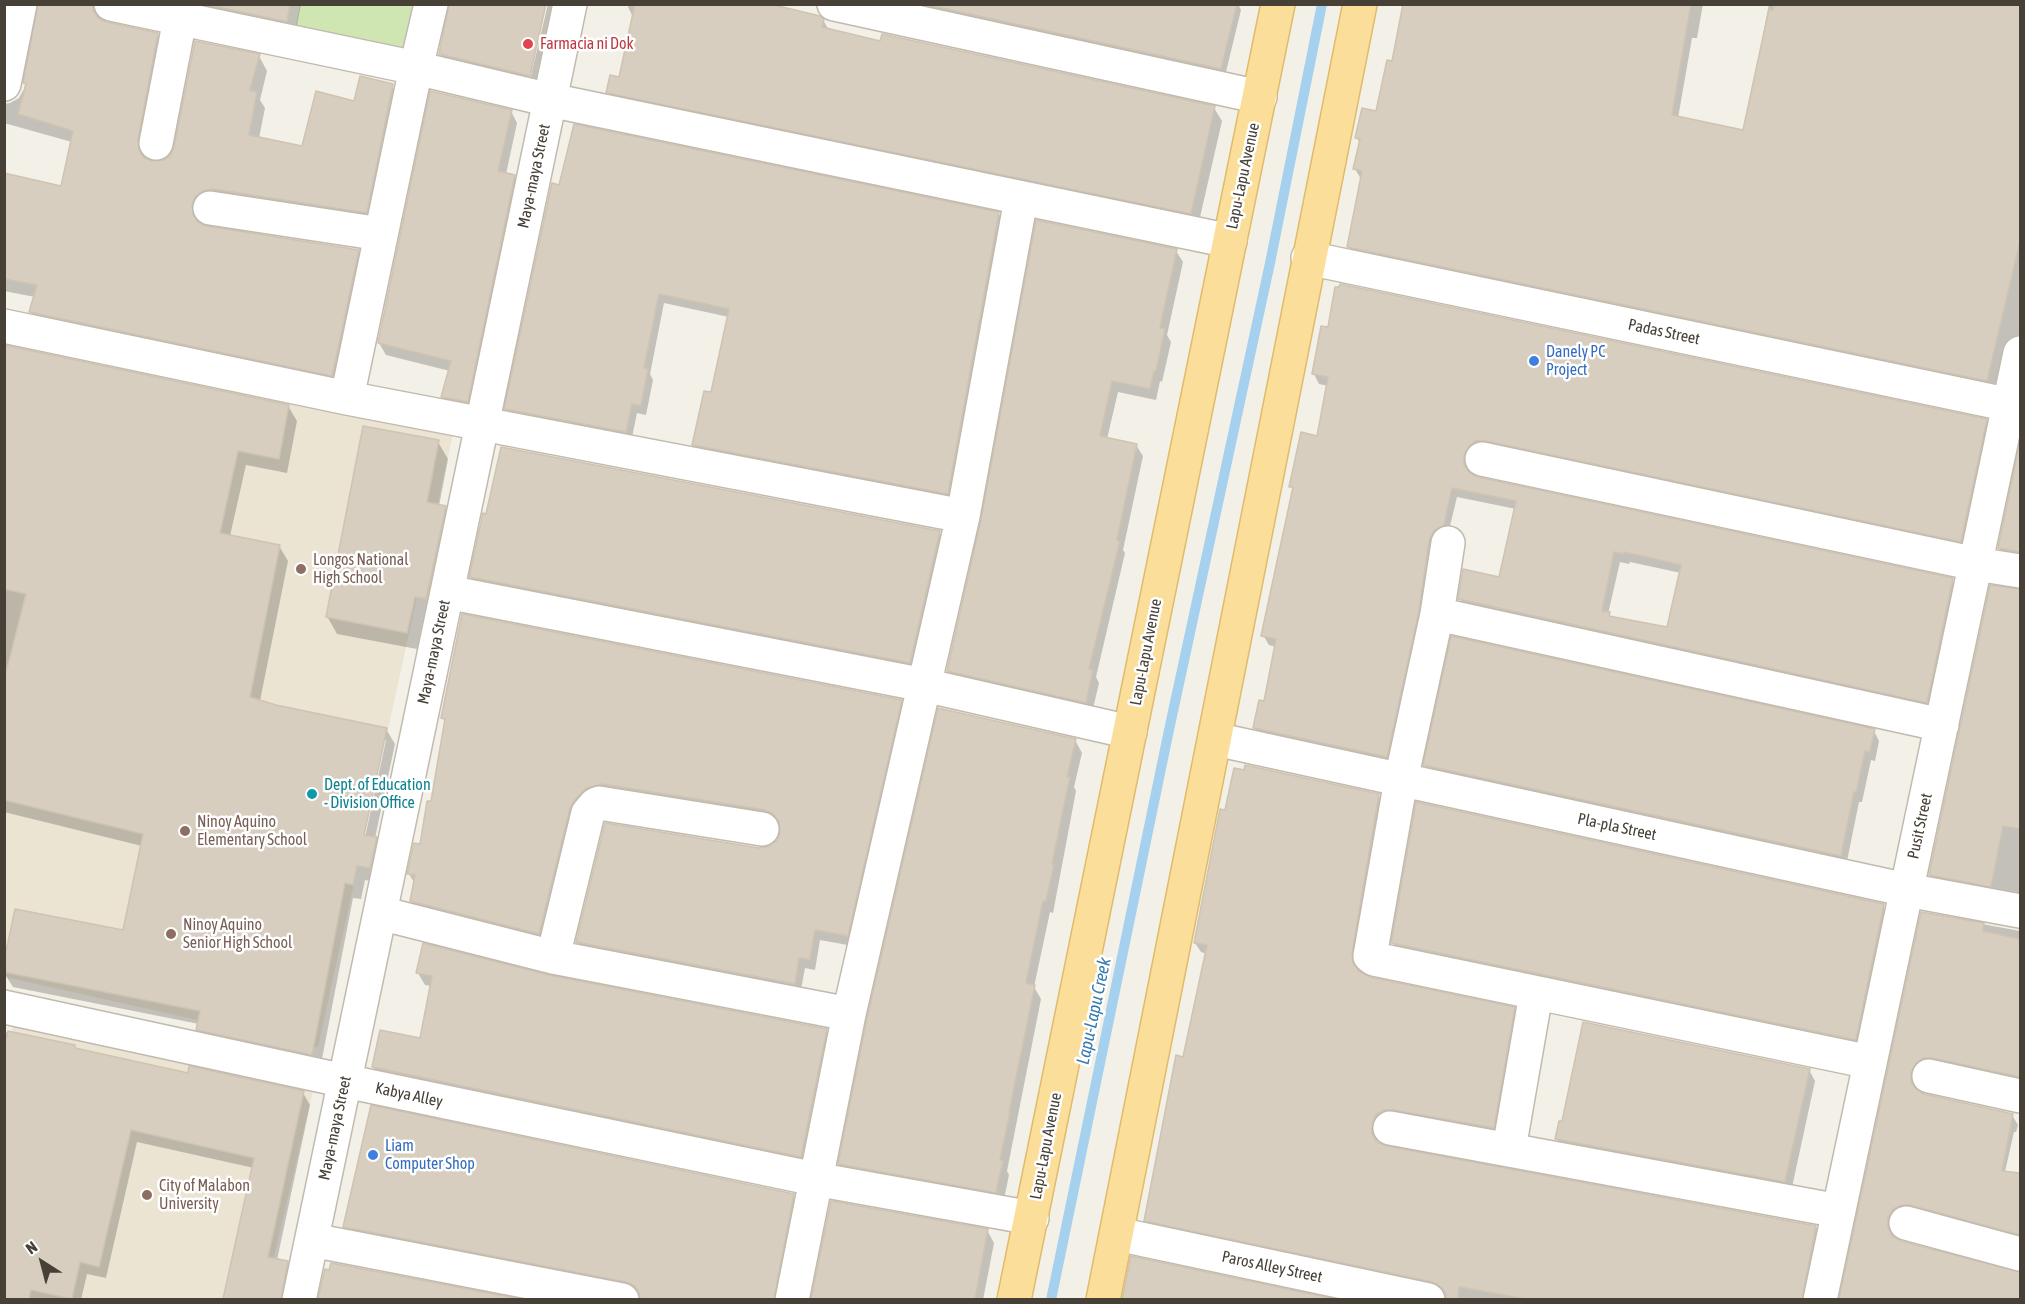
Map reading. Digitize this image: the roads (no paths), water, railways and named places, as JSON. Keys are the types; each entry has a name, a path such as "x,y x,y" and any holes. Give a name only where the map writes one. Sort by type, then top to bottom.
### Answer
{"main road":[{"name":"Lapu-Lapu Avenue","path":"1014,1299 1278,4"},
{"path":"1102,1299 1117,1234 1360,4"}],"street":[{"path":"4,84 20,4"},
{"path":"111,4 416,68 550,100 1021,199 1230,240"},
{"path":"347,398 431,4"},
{"name":"Maya-maya Street","path":"299,1299 570,4"},
{"path":"834,4 1260,97"},
{"path":"156,142 180,19"},
{"path":"792,1299 849,1014 963,516 1021,199"},
{"path":"210,208 381,234"},
{"name":"Padas Street","path":"1308,258 2015,406"},
{"path":"4,326 347,398 963,516"},
{"name":"Pusit Street","path":"1820,1299 1976,564 2015,406 2020,353"},
{"path":"1482,459 1976,564 2020,571"},
{"path":"1448,543 1437,614 1401,780 1370,956 1374,959 1536,994 1870,1062"},
{"path":"447,592 924,685 1130,732"},
{"path":"1437,614 1942,725"},
{"name":"Pla-pla Street","path":"1215,739 1907,890 2020,911"},
{"path":"553,957 588,813 595,805 599,803 762,829"},
{"path":"380,913 553,957 849,1014"},
{"path":"1509,1149 1536,994"},
{"name":"Kabya Alley","path":"4,1007 345,1082 815,1179 1032,1218"},
{"path":"1929,1076 2020,1096"},
{"path":"1390,1128 1839,1211"},
{"path":"1906,1223 2020,1254"},
{"name":"Paros Alley Street","path":"1117,1234 1302,1286 1428,1299"},
{"path":"312,1240 492,1287 622,1299"}],"waterway":[{"name":"Lapu-Lapu Creek","path":"1051,1300 1169,730 1270,263 1322,4"}],"place":[{"name":"Farmacia ni Dok","path":"528,44"},
{"name":"Danely PC Project","path":"1534,361"},
{"name":"Longos National High School","path":"301,569"},
{"name":"Dept. of Education - Division Office","path":"312,794"},
{"name":"Ninoy Aquino Elementary School","path":"185,831"},
{"name":"Ninoy Aquino Senior High School","path":"171,934"},
{"name":"Liam Computer Shop","path":"373,1155"},
{"name":"City of Malabon University","path":"147,1195"}]}
